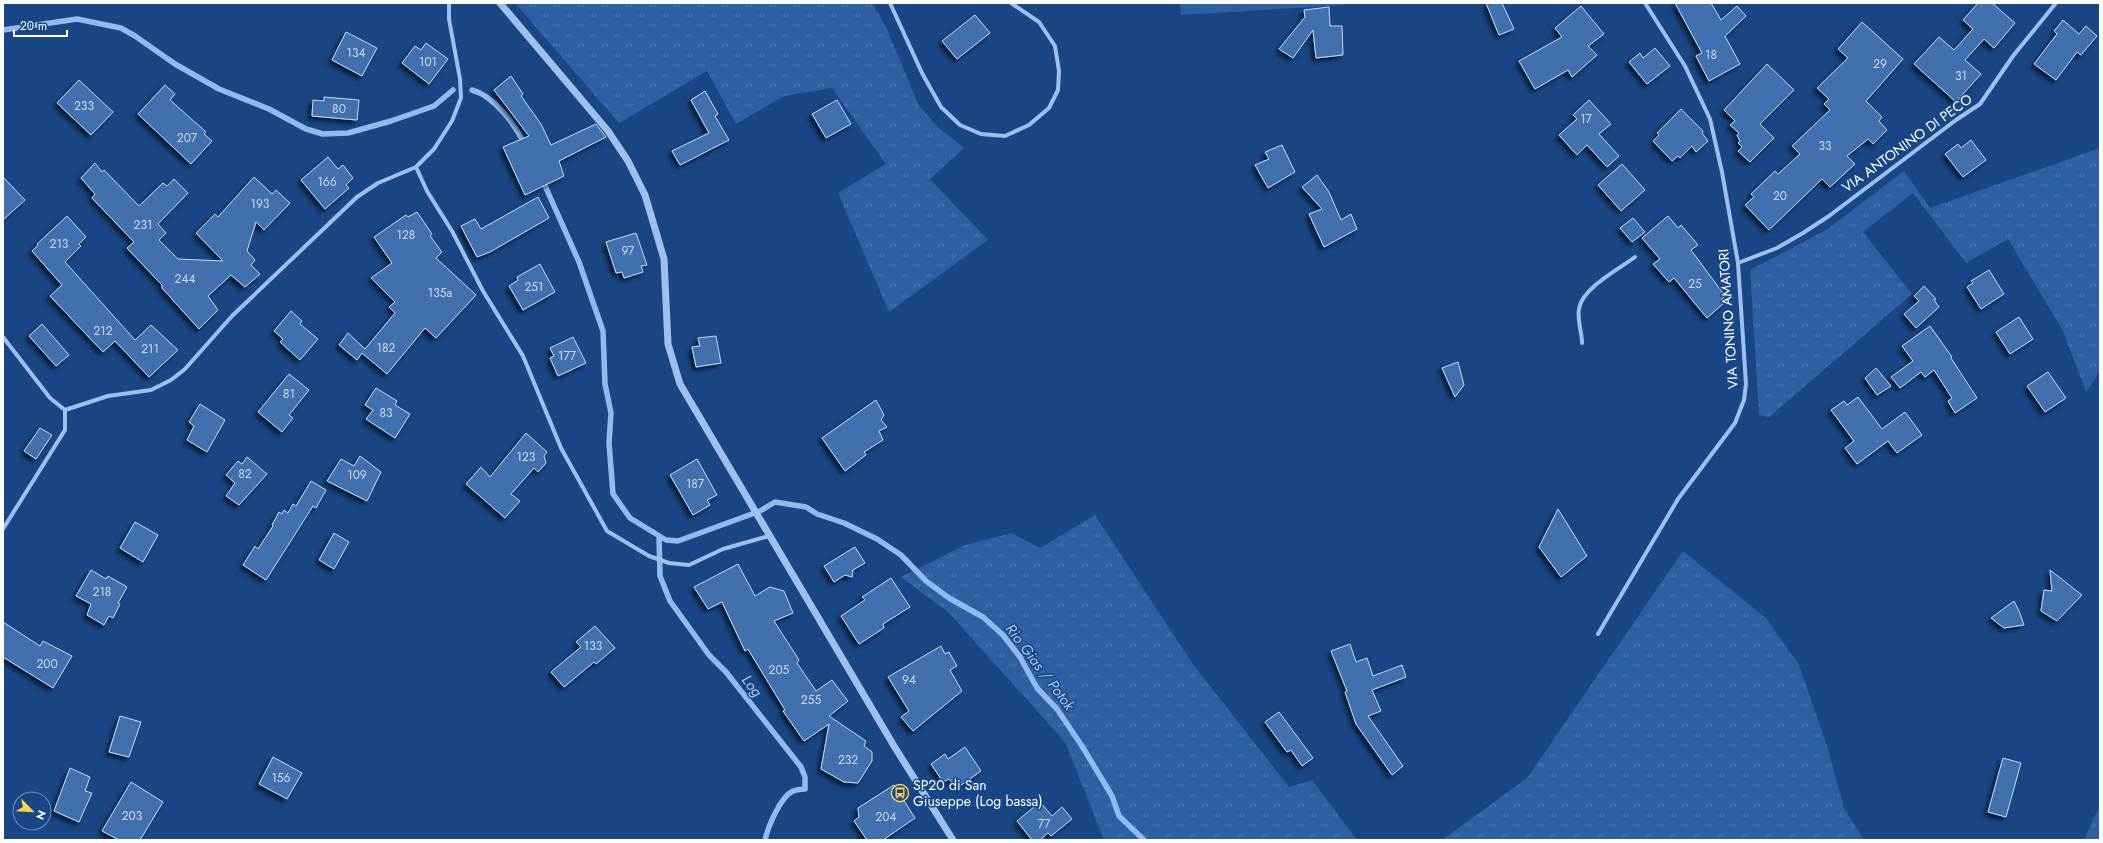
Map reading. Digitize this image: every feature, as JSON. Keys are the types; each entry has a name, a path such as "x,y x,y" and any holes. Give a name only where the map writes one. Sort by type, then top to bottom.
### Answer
{"street":[{"path":"65,410 108,396 151,390 171,380 185,369 232,316 356,197 378,184 416,167 438,144 452,121 461,98 460,79 448,19 449,3"},
{"path":"500,3 608,131 628,162 645,196 664,259 668,344 680,384 699,419 740,484 769,536 894,746 953,840"},
{"path":"890,3 922,73 941,107 960,125 981,134 1005,136 1029,125 1049,108 1058,90 1059,71 1055,46 1039,22 1011,3"},
{"name":"VIA TONINO AMATORI","path":"1598,634 1678,499 1735,423 1744,400 1746,384 1738,263 1722,172 1710,120 1685,66 1645,3"},
{"name":"VIA ANTONINO DI PECO","path":"1738,263 1777,248 1804,233 1829,216 1956,120 1980,104 2013,56 2056,3"},
{"path":"416,167 427,191 452,231 483,291 523,356 561,448 607,531 649,556 669,563 690,565 723,549 769,536"},
{"path":"1582,343 1579,319 1582,300 1614,270 1634,257"},
{"path":"3,337 50,398 65,410"},
{"path":"3,529 65,430 65,410"}],"green space":[{"path":"515,3 872,3 886,27 919,106 940,129 964,148 930,179 988,240 889,312 838,193 886,164 832,88 784,96 736,124 707,71 619,123"},
{"path":"1180,3 1345,3 1345,5 1181,15"},
{"path":"2100,148 2100,371 2086,392 2063,331 2008,239 1966,263 1913,193 1863,232 1912,294 1769,417 1759,415 1750,270 1826,230 1904,171 1930,208"},
{"path":"1095,515 1192,663 1289,787 1312,780 1357,840 1104,840 1065,742 948,612 901,577 965,545 1012,533 1040,548"},
{"path":"1683,551 1766,618 1799,665 1828,749 1844,808 1864,840 1442,840 1527,778"},
{"path":"2100,805 2100,840 2084,840"}],"building":[{"path":"1486,3 1502,3 1514,29 1499,35"},
{"path":"1675,3 1711,3 1721,20 1737,6 1746,16 1725,36 1740,64 1709,81 1696,56 1702,53"},
{"path":"1978,3 1992,3 2015,23 1994,48 1984,39 1965,60 1981,74 1956,102 1914,64 1939,37 1954,50 1973,29 1963,20"},
{"path":"1581,6 1604,34 1588,46 1597,55 1572,77 1568,70 1535,89 1519,61 1562,37 1555,28"},
{"path":"1329,7 1330,26 1342,26 1343,55 1316,58 1313,30 1293,58 1279,49 1305,17 1304,10"},
{"path":"975,15 990,33 957,59 942,41"},
{"path":"2063,20 2079,34 2086,26 2097,36 2081,55 2077,52 2056,80 2034,64 2057,34 2054,31"},
{"path":"1862,22 1903,59 1866,101 1882,117 1879,121 1887,130 1873,144 1868,139 1847,156 1855,164 1830,187 1822,179 1769,230 1745,205 1754,197 1751,194 1775,171 1778,174 1800,154 1792,146 1830,110 1824,104 1829,99 1817,88 1848,58 1838,49"},
{"path":"346,32 377,48 362,76 332,60"},
{"path":"426,43 448,59 429,84 402,63 415,46 421,50"},
{"path":"1655,48 1670,66 1647,84 1629,62 1640,53 1643,58"},
{"path":"1767,64 1794,90 1760,124 1774,138 1750,162 1738,151 1742,147 1738,143 1740,141 1737,135 1739,133 1730,125 1735,121 1724,110"},
{"path":"511,76 523,94 521,96 541,124 551,145 596,124 606,137 559,161 564,176 525,195 503,147 529,136 494,90"},
{"path":"79,80 113,112 91,135 57,103"},
{"path":"165,85 175,94 170,100 206,132 204,134 212,141 191,164 138,114"},
{"path":"705,91 718,114 715,116 729,140 680,165 672,151 709,133 691,100"},
{"path":"324,97 359,100 357,120 312,116 313,100 324,101"},
{"path":"837,100 851,124 826,138 812,114"},
{"path":"1589,100 1611,124 1599,134 1619,156 1607,167 1587,145 1577,155 1559,135 1577,119 1573,115"},
{"path":"1681,109 1703,131 1702,133 1708,141 1696,152 1692,146 1680,158 1678,156 1672,161 1653,141 1659,135 1657,133"},
{"path":"1971,140 1986,160 1963,177 1945,154 1958,144 1961,148"},
{"path":"1282,145 1295,172 1268,188 1255,165 1269,159 1265,152"},
{"path":"328,157 338,169 343,165 353,178 346,185 349,188 325,209 301,180"},
{"path":"95,163 102,172 104,170 139,206 163,183 167,186 174,179 188,193 158,224 166,233 159,240 178,259 223,261 196,233 215,214 218,217 254,177 272,194 276,190 290,203 264,230 256,222 247,251 255,260 251,265 260,274 245,287 231,275 208,296 218,310 199,329 162,288 162,285 127,248 134,242 92,198 95,194 81,178"},
{"path":"1622,164 1645,190 1621,211 1598,185"},
{"path":"1317,175 1329,192 1341,220 1351,214 1357,229 1324,247 1309,214 1322,209 1302,187"},
{"path":"3,177 25,200 3,220"},
{"path":"538,197 549,218 490,252 477,257 461,226 475,219 481,229"},
{"path":"417,212 432,234 430,236 442,252 436,258 476,295 436,338 425,328 387,374 362,353 357,360 339,345 348,333 365,349 395,313 389,307 395,302 371,278 392,263 374,237 406,215 408,217"},
{"path":"67,216 86,237 79,244 81,246 65,262 135,340 151,325 178,350 149,377 115,341 103,352 50,296 62,285 32,251 38,245 37,244"},
{"path":"1668,216 1678,228 1681,225 1698,245 1691,250 1725,296 1721,300 1724,303 1707,318 1674,278 1669,282 1653,264 1660,259 1642,238"},
{"path":"1633,218 1645,232 1632,242 1620,228"},
{"path":"636,233 647,265 641,266 643,272 624,278 622,272 616,273 606,242"},
{"path":"540,264 555,292 523,310 509,286 518,280 517,277"},
{"path":"1989,270 2004,294 1981,309 1967,287 1973,283 1971,281"},
{"path":"1924,286 1936,299 1934,300 1939,307 1916,328 1904,314 1919,301 1914,296"},
{"path":"291,311 302,321 300,324 318,339 300,360 280,342 283,339 274,331"},
{"path":"2019,317 2033,339 2010,354 1996,332"},
{"path":"42,324 69,355 56,366 29,336"},
{"path":"1930,326 1952,357 1951,358 1977,398 1955,413 1948,401 1952,398 1934,370 1925,377 1921,372 1900,388 1891,377 1913,361 1902,346"},
{"path":"716,336 721,363 696,367 692,347 700,346 698,338"},
{"path":"573,337 586,363 558,376 550,358 554,356 550,348"},
{"path":"1458,362 1464,385 1455,397 1442,368"},
{"path":"1876,368 1891,386 1877,395 1865,378"},
{"path":"2048,372 2066,398 2045,412 2027,386"},
{"path":"289,374 309,390 289,415 293,418 282,432 258,412"},
{"path":"376,388 397,401 395,405 410,414 395,438 366,419 373,410 365,405"},
{"path":"1858,397 1882,429 1905,412 1922,435 1897,453 1888,441 1857,464 1845,448 1854,441 1831,410 1844,401 1847,405"},
{"path":"876,400 884,415 881,420 887,427 879,431 883,440 864,452 866,455 845,471 822,438"},
{"path":"200,404 225,420 207,452 187,440 194,426 189,422"},
{"path":"40,428 52,435 36,459 24,451"},
{"path":"526,433 547,452 544,456 546,463 538,472 534,468 511,494 520,501 505,518 466,484 481,467 490,477"},
{"path":"360,456 381,472 367,501 327,481 341,459 354,466"},
{"path":"247,457 267,474 239,505 226,496 235,483 226,475 238,461 242,464"},
{"path":"697,459 717,495 707,500 710,505 693,515 670,475"},
{"path":"311,481 326,490 316,508 313,506 266,580 243,565 255,546 258,549 273,526 272,525 279,512 282,514 284,510 288,513 293,504 296,506"},
{"path":"1558,509 1587,556 1561,577 1539,547"},
{"path":"135,522 158,535 143,562 120,548"},
{"path":"334,533 349,542 334,569 319,560"},
{"path":"855,547 865,563 853,570 852,577 845,575 834,582 824,566"},
{"path":"738,564 755,596 770,587 784,591 793,613 774,621 799,660 797,663 816,691 832,680 848,701 829,716 866,741 864,746 872,752 872,761 858,783 844,782 821,769 829,724 804,741 783,711 785,710 748,649 745,651 722,602 708,609 694,587"},
{"path":"91,570 106,579 108,576 127,587 118,603 120,604 113,618 109,616 104,625 87,615 91,604 76,596"},
{"path":"2050,570 2082,595 2057,621 2041,611 2044,590 2052,591"},
{"path":"891,578 910,607 883,624 884,628 859,644 841,616 865,600 862,597"},
{"path":"2014,601 2024,625 2004,628 1991,618"},
{"path":"3,622 40,646 43,641 72,656 53,688 3,657"},
{"path":"595,626 615,648 596,664 594,662 564,687 551,672 581,647 576,642"},
{"path":"1350,644 1356,662 1367,658 1373,676 1402,665 1406,677 1372,690 1381,711 1368,716 1403,766 1392,775 1356,724 1345,692 1347,691 1331,651"},
{"path":"941,646 945,654 949,652 957,666 950,670 962,691 913,731 901,717 909,711 888,677"},
{"path":"1279,712 1313,758 1302,766 1291,750 1287,752 1265,722"},
{"path":"120,716 141,722 129,757 109,752"},
{"path":"965,747 981,771 957,788 949,779 943,782 931,764 945,754 948,759"},
{"path":"273,757 302,773 287,799 259,784"},
{"path":"2003,758 2021,763 2006,817 1988,812"},
{"path":"70,768 90,777 85,791 92,793 79,822 54,811"},
{"path":"131,782 163,802 140,840 119,840 102,831"},
{"path":"894,785 915,818 883,840 867,840 854,821 859,817 858,808"},
{"path":"1040,802 1052,816 1062,807 1072,819 1051,836 1048,833 1040,840 1032,840 1017,821"}],"waterway":[{"path":"3,30 77,19 121,28 175,64 219,89 269,109 306,129 323,134 348,133 391,121 434,106 453,90"},
{"path":"472,90 488,98 503,112 516,128 525,145"},
{"name":"Rio Gias / Potok","path":"542,179 579,262 603,331 605,384 611,413 609,443 613,494 630,518 666,540 678,541 760,511 775,502 806,507 817,514 844,523 877,539 901,555 926,581 949,598 983,617 1003,635 1020,657 1037,688 1057,709 1082,746 1112,796 1119,816 1144,840"},
{"name":"Log","path":"659,536 660,576 670,601 709,655 726,672 801,767 805,777 805,789 793,791 784,799 772,820 765,840"}],"place":[{"name":"SP20 di San Giuseppe (Log bassa)","path":"900,793"}]}
